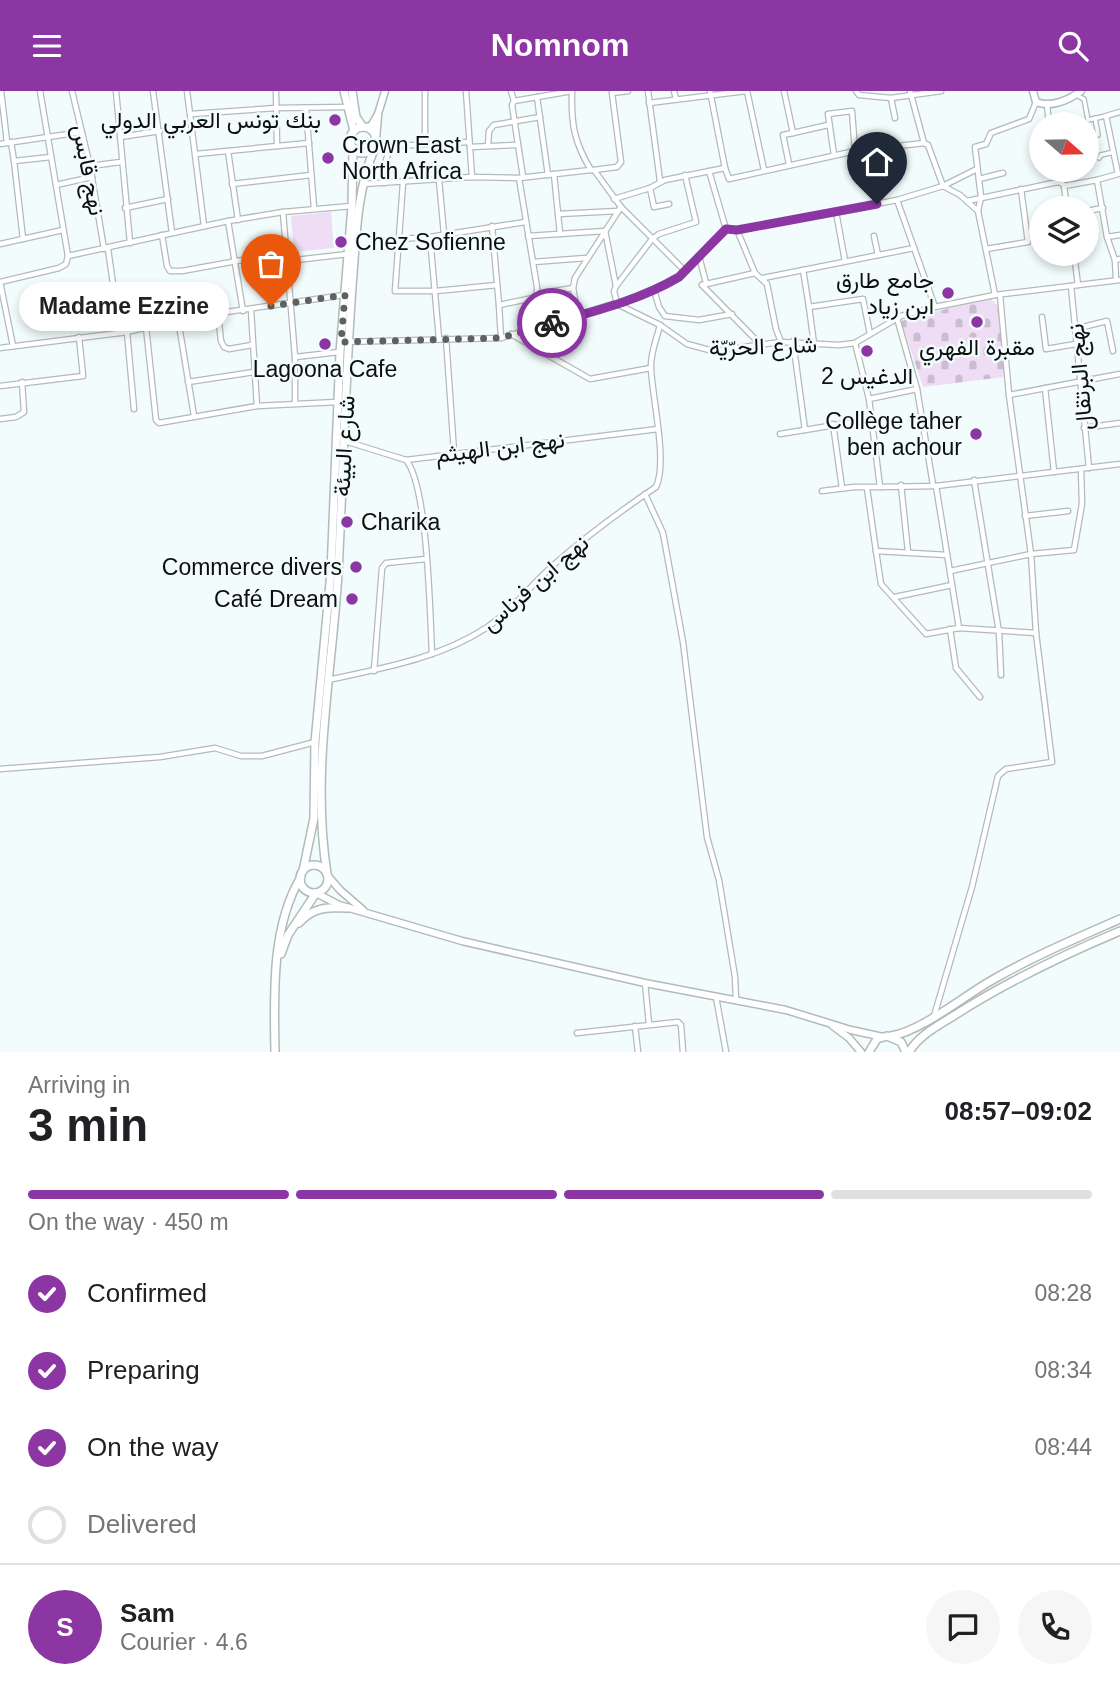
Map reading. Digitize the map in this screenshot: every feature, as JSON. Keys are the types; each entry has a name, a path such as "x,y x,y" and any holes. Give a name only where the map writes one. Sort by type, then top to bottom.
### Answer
{"main road":[{"path":"344,91 354,131 350,140 353,149 367,153 375,143 384,91"},
{"path":"352,91 356,117 374,132 375,143"},
{"path":"1033,91 1036,102 1047,104 1079,93"},
{"path":"354,131 371,126 379,114"},
{"name":"شارع البيئة","path":"327,874 320,783 340,352 345,342 362,184 375,143"},
{"name":"شارع البيئة","path":"275,1052 274,1003 278,944 283,918 302,874 314,818 315,741 338,574 344,441 345,295 352,206 353,149"},
{"path":"348,908 306,890 301,884 302,874 316,865 320,867 340,890 365,911"},
{"path":"278,961 293,926 316,893 325,888 327,874"},
{"path":"285,944 301,920 311,912 329,907 348,908 462,941 645,983 786,1010 887,1036 901,1042 908,1052 916,1041 990,993 1049,961 1120,931"},
{"path":"869,1052 872,1044 887,1036 908,1031 1035,956 1120,919"},
{"path":"829,1023 849,1038 861,1052"}],"street":[{"path":"1,91 23,239"},
{"path":"13,346 0,282 64,267 68,256 40,91"},
{"name":"نهج قابس","path":"72,91 90,166 120,333"},
{"path":"116,91 130,243"},
{"path":"153,91 172,233"},
{"path":"187,91 204,226"},
{"path":"276,91 277,146"},
{"path":"425,91 425,144"},
{"path":"466,91 472,177"},
{"path":"511,91 537,294"},
{"path":"514,101 572,91 575,139 593,170 620,209 685,271"},
{"path":"362,184 472,177 521,178 617,167 621,162 611,92 628,91"},
{"path":"648,91 660,181"},
{"path":"674,91 676,99"},
{"path":"649,103 710,93 746,91 764,170"},
{"path":"784,91 793,133"},
{"path":"857,93 891,98 941,91"},
{"path":"710,93 727,177 855,151 924,143"},
{"path":"1079,93 1084,99 1086,112"},
{"path":"910,94 924,143 928,145 943,186 978,211"},
{"path":"537,97 560,234"},
{"path":"891,98 895,118"},
{"path":"934,1016 972,887 998,776 1006,769 1052,762 1036,633 1031,554 998,295 978,211 981,197 975,147 986,144 990,133 1029,119 1036,102"},
{"path":"1047,104 1048,112"},
{"path":"191,114 276,108 347,107"},
{"path":"306,108 314,208"},
{"path":"834,155 828,114 851,111 855,151"},
{"path":"1099,117 1120,112"},
{"path":"1099,180 1118,175 1106,116"},
{"path":"488,146 491,127 505,121 540,117"},
{"path":"789,164 783,135 828,125"},
{"path":"120,137 160,131"},
{"path":"0,144 82,132"},
{"path":"197,154 309,143"},
{"path":"384,183 386,158 396,146 516,145"},
{"path":"228,151 238,220"},
{"path":"1099,158 1114,152"},
{"path":"13,161 51,156"},
{"path":"90,166 121,162"},
{"path":"614,199 650,188 660,181 725,168"},
{"path":"726,229 737,230 897,200 943,186 977,169"},
{"path":"709,171 726,229"},
{"path":"979,179 1003,173"},
{"path":"232,184 311,175"},
{"path":"617,304 614,291 616,286 652,239 659,234 696,222 685,175"},
{"path":"56,185 92,177"},
{"path":"439,180 444,234"},
{"path":"967,201 1060,181 1065,196"},
{"path":"1064,187 1088,182"},
{"path":"1097,182 1107,237 1118,260 1118,280"},
{"path":"403,183 395,291 436,291 498,285"},
{"path":"650,188 654,207 669,204"},
{"path":"986,249 1024,244 1028,241 1021,189"},
{"path":"125,208 168,199"},
{"path":"897,200 935,307"},
{"path":"68,256 228,221 314,208 352,206"},
{"path":"1099,209 1103,208"},
{"path":"558,214 620,209"},
{"path":"578,316 573,288 577,274 620,209"},
{"path":"283,212 295,358 295,403"},
{"path":"835,212 845,261"},
{"path":"228,221 243,311"},
{"path":"400,239 526,222"},
{"path":"492,226 501,338"},
{"path":"345,342 501,338 578,316 654,290 679,277 726,229"},
{"path":"0,244 63,230"},
{"path":"605,230 616,286"},
{"path":"528,236 605,230"},
{"path":"737,230 755,273 763,278 770,293 780,342"},
{"path":"162,235 170,271 235,263 286,252"},
{"path":"1107,237 1120,235"},
{"path":"874,236 878,255"},
{"path":"430,237 439,339"},
{"path":"763,278 915,248"},
{"path":"287,261 348,254"},
{"path":"699,256 704,284 761,345"},
{"path":"533,262 587,258"},
{"path":"1076,266 1078,285"},
{"path":"803,270 814,344"},
{"path":"704,284 755,273"},
{"name":"شارع الحرّيّة","path":"617,304 660,325 687,344 713,351 793,341 814,344 855,343 897,318 935,307 998,295 1118,280"},
{"name":"نهج البرتقال","path":"1071,286 1089,468"},
{"path":"499,305 533,298 537,294 573,288"},
{"path":"654,290 665,316 699,320 732,314"},
{"path":"0,348 127,332 178,319 345,295"},
{"path":"809,307 863,299 870,334"},
{"path":"251,310 257,406"},
{"path":"218,314 224,347 229,349 253,345"},
{"path":"1042,317 1046,349 1076,344"},
{"path":"897,318 917,389 959,628"},
{"path":"178,319 194,416"},
{"path":"1075,329 1107,321 1113,351"},
{"path":"658,429 651,368 660,325"},
{"path":"146,327 156,420 162,423 257,406 338,402"},
{"path":"127,332 134,409"},
{"path":"511,334 590,379 651,368"},
{"path":"0,386 83,376 79,337"},
{"path":"446,338 454,453"},
{"path":"793,341 805,430"},
{"path":"855,343 869,399 880,487"},
{"path":"295,358 340,352"},
{"path":"188,382 254,372"},
{"path":"1009,395 1120,374"},
{"path":"0,419 16,417 24,412 22,382"},
{"path":"1045,388 1054,472"},
{"path":"869,399 917,389"},
{"path":"780,435 872,419"},
{"path":"1084,428 1120,423"},
{"path":"833,424 842,488"},
{"name":"نهج ابن الهيثم","path":"344,441 406,460 658,429"},
{"name":"نهج ابن فرناس","path":"325,680 374,671 432,654 476,633 500,617 556,563 658,485 658,429"},
{"path":"406,460 415,473 422,511 432,654"},
{"path":"822,491 934,485 1120,464"},
{"path":"950,571 1031,554 1074,550 1082,504 1081,469"},
{"path":"974,480 999,632 1001,675"},
{"path":"901,485 908,552"},
{"path":"866,488 881,584 926,634 959,628 1036,633"},
{"path":"645,494 663,533 683,642 706,837 719,880 735,977 736,999"},
{"path":"1025,516 1068,511"},
{"path":"876,551 947,555"},
{"path":"374,671 383,565 426,559"},
{"path":"895,597 952,585"},
{"path":"950,629 956,668 980,697"},
{"path":"0,769 160,757 215,748 241,756 262,755 315,741"},
{"path":"645,983 649,1025"},
{"path":"716,996 726,1052"},
{"path":"577,1033 680,1023 683,1052"},
{"path":"635,1026 638,1052"}],"green space":[{"path":"331,212 334,248 294,252 291,216"},
{"path":"987,298 999,307 1004,377 923,387 901,321"}],"way so far":[{"path":"271,306 345,295 341,342 501,338 552,323"}],"place":[{"name":"بنك تونس العربي الدولي","path":"335,120"},
{"name":"Crown East North Africa","path":"328,158"},
{"name":"Chez Sofienne","path":"341,242"},
{"name":"جامع طارق ابن زياد","path":"948,293"},
{"name":"Madame Ezzine","path":"271,306"},
{"name":"مقبرة الفهري","path":"977,322"},
{"name":"Lagoona Cafe","path":"325,344"},
{"name":"الدغيس 2","path":"867,351"},
{"name":"Collège taher ben achour","path":"976,434"},
{"name":"Charika","path":"347,522"},
{"name":"Commerce divers","path":"356,567"},
{"name":"Café Dream","path":"352,599"}],"route":[{"path":"552,323 642,295 679,277 726,229 737,230 877,204"}]}
